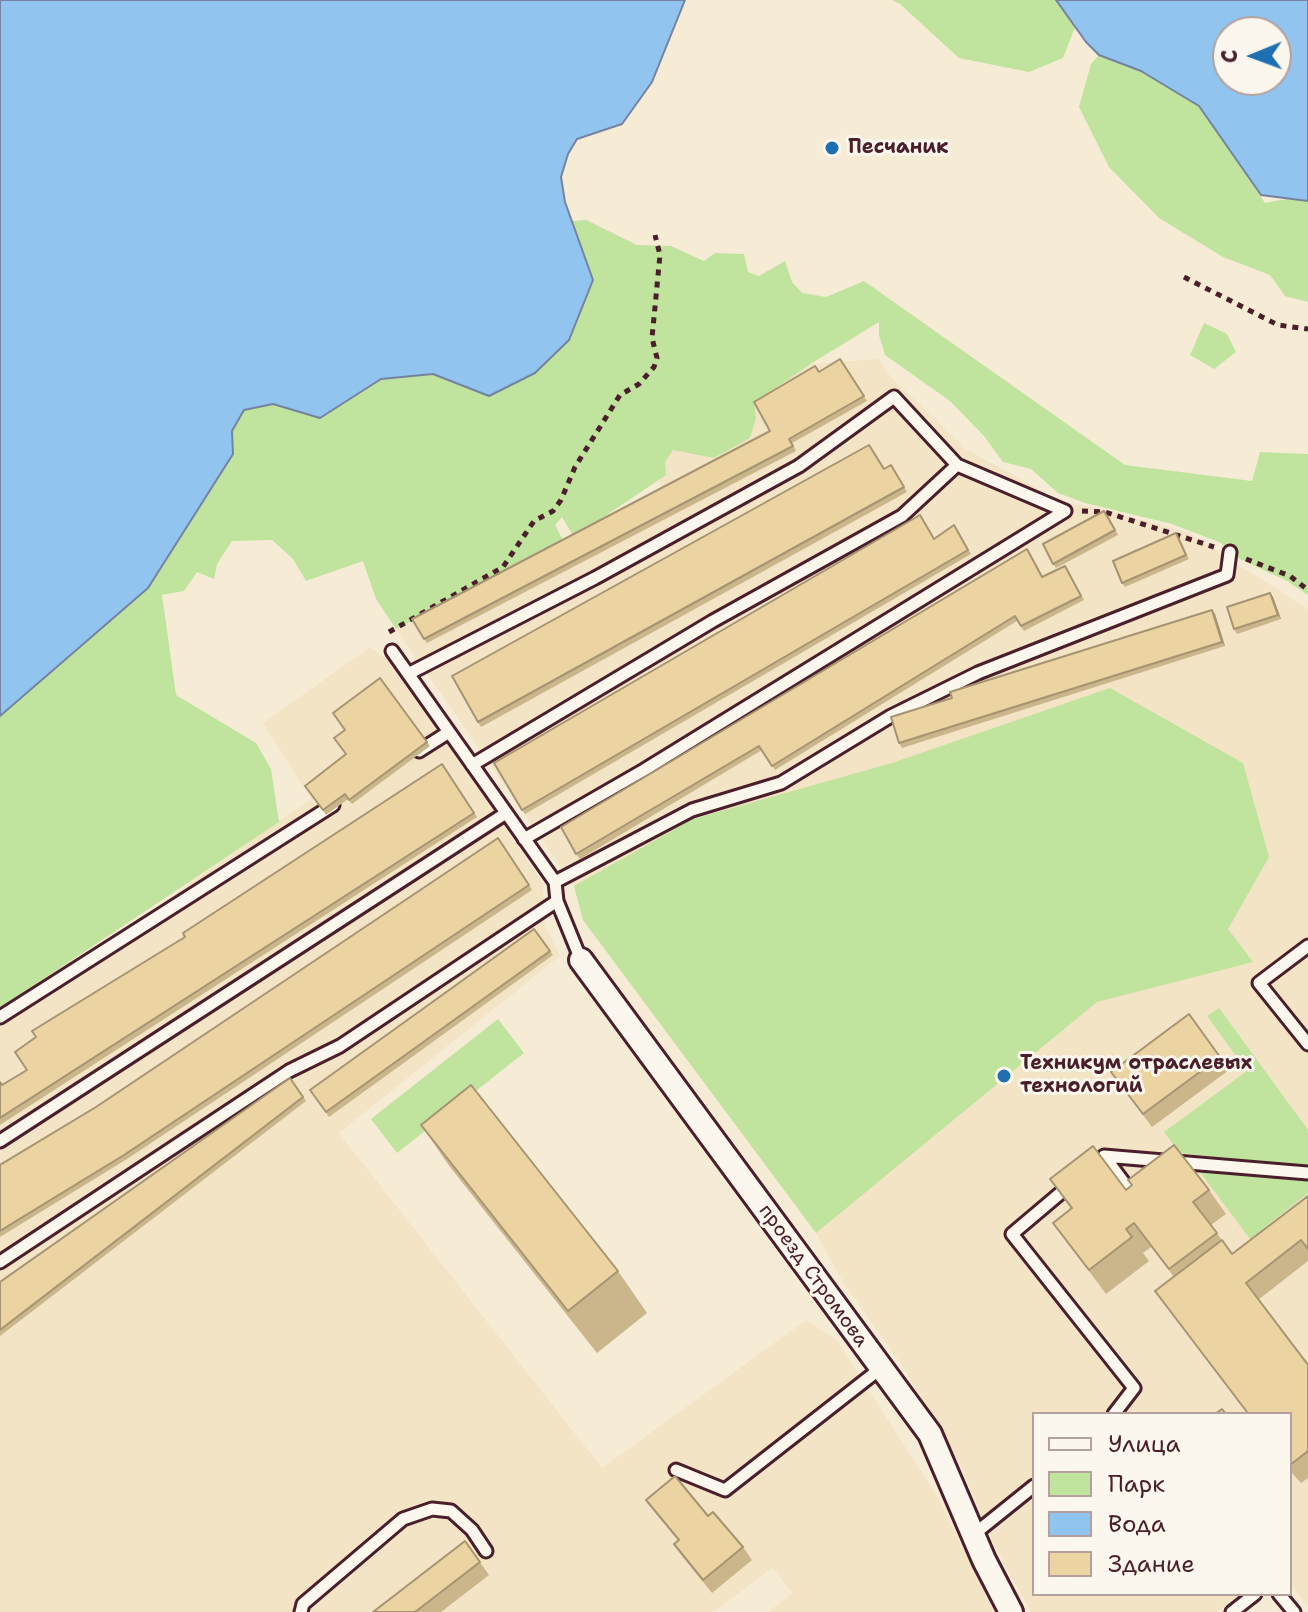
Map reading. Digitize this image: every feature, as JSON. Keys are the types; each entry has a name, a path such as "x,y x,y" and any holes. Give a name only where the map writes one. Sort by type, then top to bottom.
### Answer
{"street":[{"name":"проезд Стромова","path":"581,960 930,1434 973,1535 1011,1612"}],"lane":[{"path":"408,674 595,578 799,466 894,397 957,465 1065,511"},
{"path":"472,765 713,621 902,516 957,465"},
{"path":"524,839 644,770 1065,511"},
{"path":"555,882 692,810 781,783 891,716 978,673 1227,575 1230,552"},
{"path":"392,651 555,882 557,901 581,960"},
{"path":"409,757 449,732"},
{"path":"0,1017 343,799"},
{"path":"0,1141 506,813"},
{"path":"0,1262 289,1071 340,1046 557,901"},
{"path":"1308,946 1259,983 1308,1044"},
{"path":"1104,1156 1139,1201 1151,1192"},
{"path":"1093,1166 1104,1156 1308,1173"},
{"path":"1174,1172 1186,1163"},
{"path":"1081,1175 1012,1234 1134,1388 1116,1412"},
{"path":"676,1470 725,1490 881,1368"},
{"path":"973,1535 1032,1488"},
{"path":"301,1612 303,1604 403,1519 432,1509 451,1511 472,1530 486,1551"},
{"path":"1232,1612 1252,1596"},
{"path":"1281,1596 1294,1612"}],"path":[{"path":"392,651 386,633 503,567 534,521 553,511 561,500 575,467 620,395 639,384 654,367 657,358 652,338 660,255 655,235"},
{"path":"1184,277 1278,325 1308,329"},
{"path":"1065,511 1105,512 1230,552 1290,576 1308,590"}],"shaded area":[{"name":"Техникум отраслевых технологий","path":"878,359 890,376 966,449 1062,502 1102,509 1189,533 1308,609 1308,1607 1292,1587 1292,1412 1032,1412 1032,1596 1237,1596 1217,1612 1031,1612 996,1549 959,1462 901,1364 844,1284 816,1233 583,920 574,886 396,629 663,490 647,459 812,364"},
{"path":"370,647 399,667 543,884 545,926 560,956 339,1133 602,1468 806,1320 836,1339 939,1499 994,1612 768,1612 793,1593 772,1568 714,1612 0,1612 0,1016 311,799 263,723"}],"green space":[{"path":"892,0 1067,0 1080,14 1063,58 1029,72 959,58"},
{"path":"1099,55 1141,71 1199,106 1265,203 1308,195 1308,302 1285,296 1270,275 1223,257 1159,218 1109,167 1079,107 1091,64"},
{"path":"586,220 637,245 671,246 704,261 715,253 744,254 748,272 759,276 785,261 792,282 802,293 826,297 864,281 1125,465 1252,481 1260,452 1308,454 1308,595 1287,581 1240,559 1219,542 1172,524 1085,503 1058,493 1031,469 1003,462 984,436 950,401 885,355 879,322 754,403 756,418 750,438 714,458 673,450 665,462 666,475 574,537 562,517 555,525 564,542 396,629 376,599 363,561 306,581 293,559 272,540 232,541 217,564 214,579 197,572 184,591 162,595 176,695 256,743 271,769 279,822 0,1008 0,715 148,588 233,454 232,431 244,410 273,404 320,417 381,379 433,374 489,396 593,280 572,221"},
{"path":"1204,323 1227,334 1236,352 1214,369 1190,355"},
{"path":"1110,688 1243,763 1269,857 1228,929 1253,962 1097,1002 816,1233 583,920 574,886 693,819 892,763"},
{"path":"1219,1008 1308,1130 1308,1166 1180,1153 1164,1132 1247,1071 1207,1016"},
{"path":"498,1019 524,1053 397,1153 371,1119"},
{"path":"1194,1164 1308,1176 1308,1193 1250,1239"}],"water":[{"path":"0,0 685,0 652,82 622,124 577,139 568,154 561,177 565,202 593,280 569,340 535,373 489,396 433,374 381,379 320,418 273,404 244,410 232,431 233,454 148,588 0,716"},
{"path":"1056,0 1308,0 1308,201 1261,195 1199,106 1141,71 1099,55"}],"building":[{"path":"840,359 864,396 789,439 793,446 424,639 412,619 770,431 754,402 815,366 819,372"},
{"path":"869,445 884,469 891,465 904,487 478,722 452,676"},
{"path":"1104,511 1115,530 1053,564 1043,544"},
{"path":"920,515 934,539 954,525 968,550 522,810 494,763"},
{"path":"1176,533 1186,555 1122,583 1113,561"},
{"path":"1027,549 1042,577 1065,566 1081,596 1021,626 1015,616 772,766 759,746 576,854 561,827"},
{"path":"1270,593 1278,615 1234,629 1227,607"},
{"path":"1212,610 1222,642 899,743 891,717 952,698 950,692"},
{"path":"380,678 427,742 349,800 345,794 323,810 305,786 346,754 334,738 345,730 333,713"},
{"path":"442,764 474,813 0,1118 0,1082 2,1085 27,1070 15,1052 36,1037 32,1031 185,937 183,933"},
{"path":"498,838 529,885 124,1155 0,1231 0,1165 96,1107"},
{"path":"534,929 550,951 326,1112 310,1090"},
{"path":"1189,1014 1220,1057 1143,1114 1111,1072"},
{"path":"290,1078 303,1097 0,1330 0,1282"},
{"path":"471,1085 618,1271 568,1311 421,1125"},
{"path":"1174,1145 1209,1190 1193,1202 1217,1233 1169,1269 1134,1223 1126,1229 1132,1237 1089,1270 1053,1223 1072,1208 1050,1179 1093,1146 1126,1190 1132,1185 1128,1180"},
{"path":"1308,1196 1308,1249 1301,1240 1246,1283 1308,1365 1308,1451 1292,1463 1292,1412 1247,1412 1155,1291 1222,1240 1232,1254"},
{"path":"675,1476 708,1516 713,1512 743,1547 703,1580 674,1544 679,1540 646,1500"},
{"path":"465,1541 480,1562 415,1612 373,1612"}],"place":[{"name":"Песчаник","path":"832,148"},
{"name":"Техникум отраслевых технологий","path":"1004,1076"}]}
